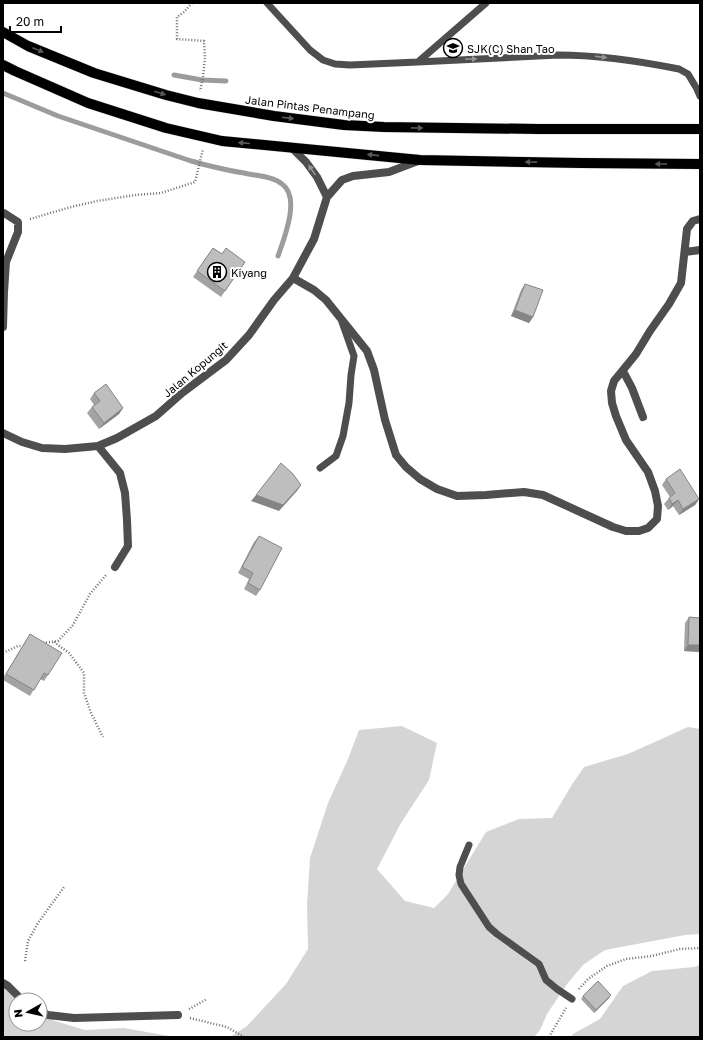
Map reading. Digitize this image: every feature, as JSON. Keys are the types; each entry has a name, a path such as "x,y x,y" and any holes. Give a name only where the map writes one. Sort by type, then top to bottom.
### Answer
{"main road":[{"name":"Jalan Pintas Penampang","path":"3,32 28,46 94,73 198,103 274,116 344,125 384,127 539,130 700,129"},
{"path":"3,65 88,103 166,128 222,141 420,160 700,164"}],"street":[{"path":"291,147 306,162 317,177 327,197"},
{"name":"Jalan Kopungit","path":"3,433 22,442 42,448 65,449 98,446 117,438 156,416 182,393 226,360 249,335 274,300 293,278 314,239 327,197 342,180 353,176 389,172 420,160"},
{"path":"3,214 4,213 18,222 18,232 6,262 3,327"},
{"path":"293,278 314,290 326,300 367,351 374,370 385,420 396,455 406,468 420,479 437,489 457,496 486,496 524,492 543,495 613,527 626,531 638,531 648,528 657,519 658,506 656,491 648,472 626,440 616,416 612,403 611,392 614,381 636,354 669,304 681,282 687,229 693,221 700,219"},
{"path":"685,252 700,250"},
{"path":"623,371 632,388 643,417"},
{"path":"98,446 120,473 125,493 128,546 116,567"},
{"path":"3,983 14,992"},
{"path":"48,1015 74,1018 178,1015"}],"lane":[{"path":"267,3 310,50 323,60 335,64 350,66 558,55 602,57 679,69 688,74 700,96"},
{"path":"418,62 486,3"},
{"path":"320,468 336,456 343,436 349,403 350,375 354,356 340,317"},
{"path":"469,845 460,867 459,875 462,884 480,914 492,930 539,964 546,980 572,999"}],"path":[{"path":"192,3 177,17 177,39 204,41 205,58 202,80"},
{"path":"18,222 98,201 161,193 195,182 206,137"},
{"path":"38,644 58,641 73,625 90,594 107,574 116,567"},
{"path":"54,642 69,653 84,673 84,694 91,714 103,737"},
{"path":"3,653 18,646 22,646"},
{"path":"25,961 28,941 38,923 64,887"},
{"path":"549,1037 572,999 588,978 607,966 626,958 652,956 680,949 700,948"},
{"path":"178,1015 207,999"},
{"path":"178,1015 227,1027 244,1037"}],"shaded area":[{"path":"402,726 437,743 429,780 401,823 377,869 405,901 434,908 448,894 486,832 519,819 552,818 584,767 628,754 688,727 700,729 700,934 685,935 605,950 583,965 567,984 547,1014 540,1030 534,1037 230,1037 247,1026 286,984 308,949 307,904 310,858 328,803 348,759 359,730"},
{"path":"700,965 700,1037 571,1037 573,1034 600,1019 623,986 652,971 694,967"},
{"path":"3,983 18,992 8,992 8,1032 48,1032 48,1015 55,1021 85,1030 124,1028 175,1037 3,1037"}],"building":[{"name":"Kiyang","path":"213,248 222,254 226,248 245,262 225,291 197,271"},
{"path":"525,284 543,290 533,317 515,310"},
{"path":"106,384 123,408 104,423 92,407 100,401 94,393"},
{"path":"281,463 293,474 301,485 283,505 256,495"},
{"path":"680,469 699,499 683,509 678,500 672,504 669,498 675,493 666,479"},
{"path":"259,536 282,548 260,590 248,583 253,573 242,567"},
{"path":"689,617 700,618 700,645 688,645"},
{"path":"30,634 62,653 48,675 44,673 34,690 6,674"},
{"path":"598,981 611,995 596,1010 583,996"}],"waterway":[{"path":"174,75 202,80 226,81"},
{"path":"3,93 58,116 191,161 278,181 288,190 291,208 287,229 278,256"}],"place":[{"name":"SJK(C) Shan Tao","path":"453,48"},
{"name":"Kiyang","path":"217,272"}]}
